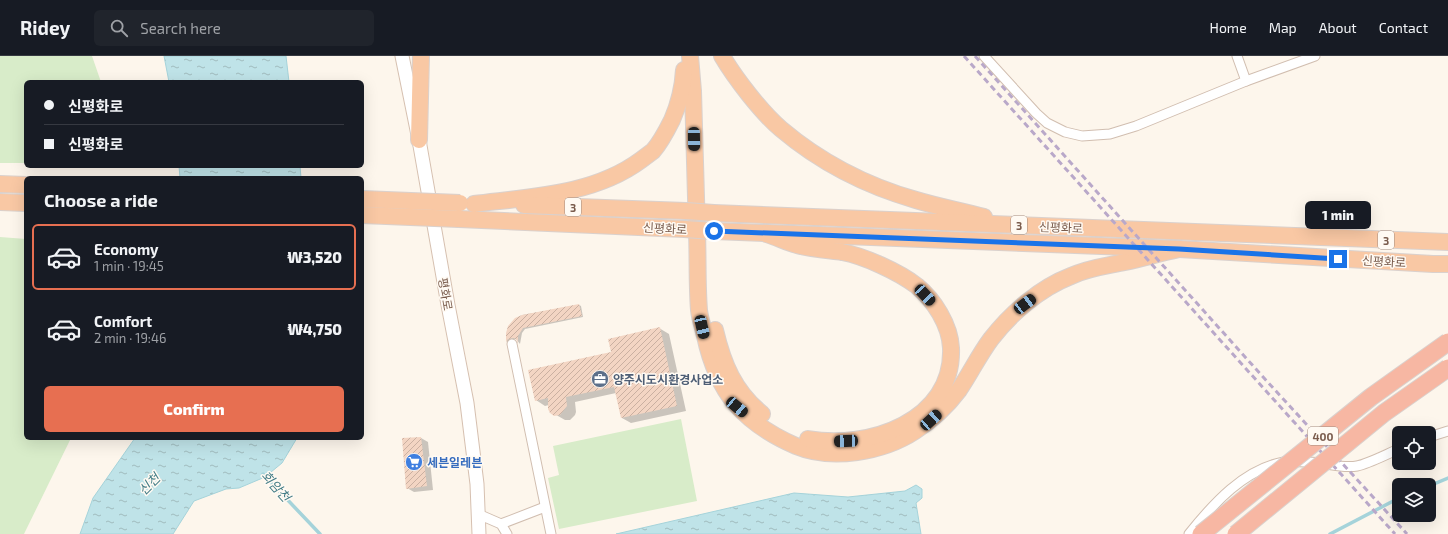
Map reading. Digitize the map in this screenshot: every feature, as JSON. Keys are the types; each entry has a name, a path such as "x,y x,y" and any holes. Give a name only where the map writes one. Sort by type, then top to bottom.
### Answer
{"highway":[{"path":"419,140 421,56"},
{"path":"467,203 556,193 606,180 630,168 653,151 667,131 677,110 684,83 683,56"},
{"path":"690,56 693,91 699,312 709,356 722,386 737,407 757,424 780,439 805,450 834,454 863,451 897,441 915,432 946,406 959,390 990,341 1006,321 1046,288 1070,276 1094,268 1127,262 1179,249"},
{"path":"698,56 702,92 710,308 720,352 733,381 748,403 768,419 787,431 806,439 824,442 871,438 895,430 915,418 929,406 941,390 948,376 951,360 950,339 944,322 932,303 917,286 899,274 873,262 844,253 798,245 766,234"},
{"path":"722,56 759,106 780,128 803,146 856,178 917,200 986,217 1032,226"},
{"path":"0,184 24,185"},
{"name":"신평화로","path":"364,199 1448,242"},
{"path":"0,202 24,203"},
{"name":"신평화로","path":"364,215 766,234 1179,249 1448,264"},
{"name":"400","path":"1201,534 1371,397 1448,342"},
{"name":"400","path":"1236,534 1384,413 1448,368"}],"main road":[{"name":"평화로","path":"402,56 419,140 467,403 474,461 479,534"}],"street":[{"path":"984,56 1047,123 1065,132 1082,136 1110,134 1136,126 1246,81 1315,56"},
{"path":"1237,56 1246,81"},
{"path":"512,344 551,534"},
{"path":"1436,435 1448,431"},
{"path":"1189,534 1214,505 1238,484 1264,468 1285,462 1317,462 1342,466 1355,466 1362,465 1392,452"},
{"path":"501,524 545,506"},
{"path":"478,514 501,524 507,534"}],"green space":[{"path":"0,56 92,56 100,80 24,80 24,163 0,163"},
{"path":"0,237 24,239 24,440 70,440 24,534 0,534"},
{"path":"681,419 697,501 559,529 548,478 559,475 553,446"}],"water":[{"path":"164,56 286,56 289,80 169,80"},
{"path":"179,168 300,168 301,176 180,176"},
{"name":"신천","path":"134,440 296,440 282,463 265,477 239,488 226,489 194,501 173,534 80,534 93,498"},
{"path":"916,485 922,489 922,498 916,503 921,534 616,534 794,493 848,497 905,491"}],"building":[{"path":"579,304 582,316 523,328 518,336 518,344 517,340 514,338 508,339 506,342 508,326 515,318 522,315"},
{"name":"양주시도시환경사업소","path":"660,327 677,406 621,418 614,387 566,397 567,406 560,415 554,416 550,413 548,409 548,398 535,401 528,370 611,352 608,339"},
{"name":"세븐일레븐","path":"421,437 427,486 406,489 402,438"}],"waterway":[{"name":"회암천","path":"263,474 320,534"},
{"name":"회암천","path":"1436,483 1448,478"},
{"name":"회암천","path":"1330,534 1392,502"}],"railway":[{"path":"964,56 1395,534"},
{"path":"975,56 1264,378 1407,534"}],"place":[{"name":"양주시도시환경사업소","path":"600,379"},
{"name":"세븐일레븐","path":"414,462"}],"route":[{"path":"714,231 1179,249 1338,259"}]}
